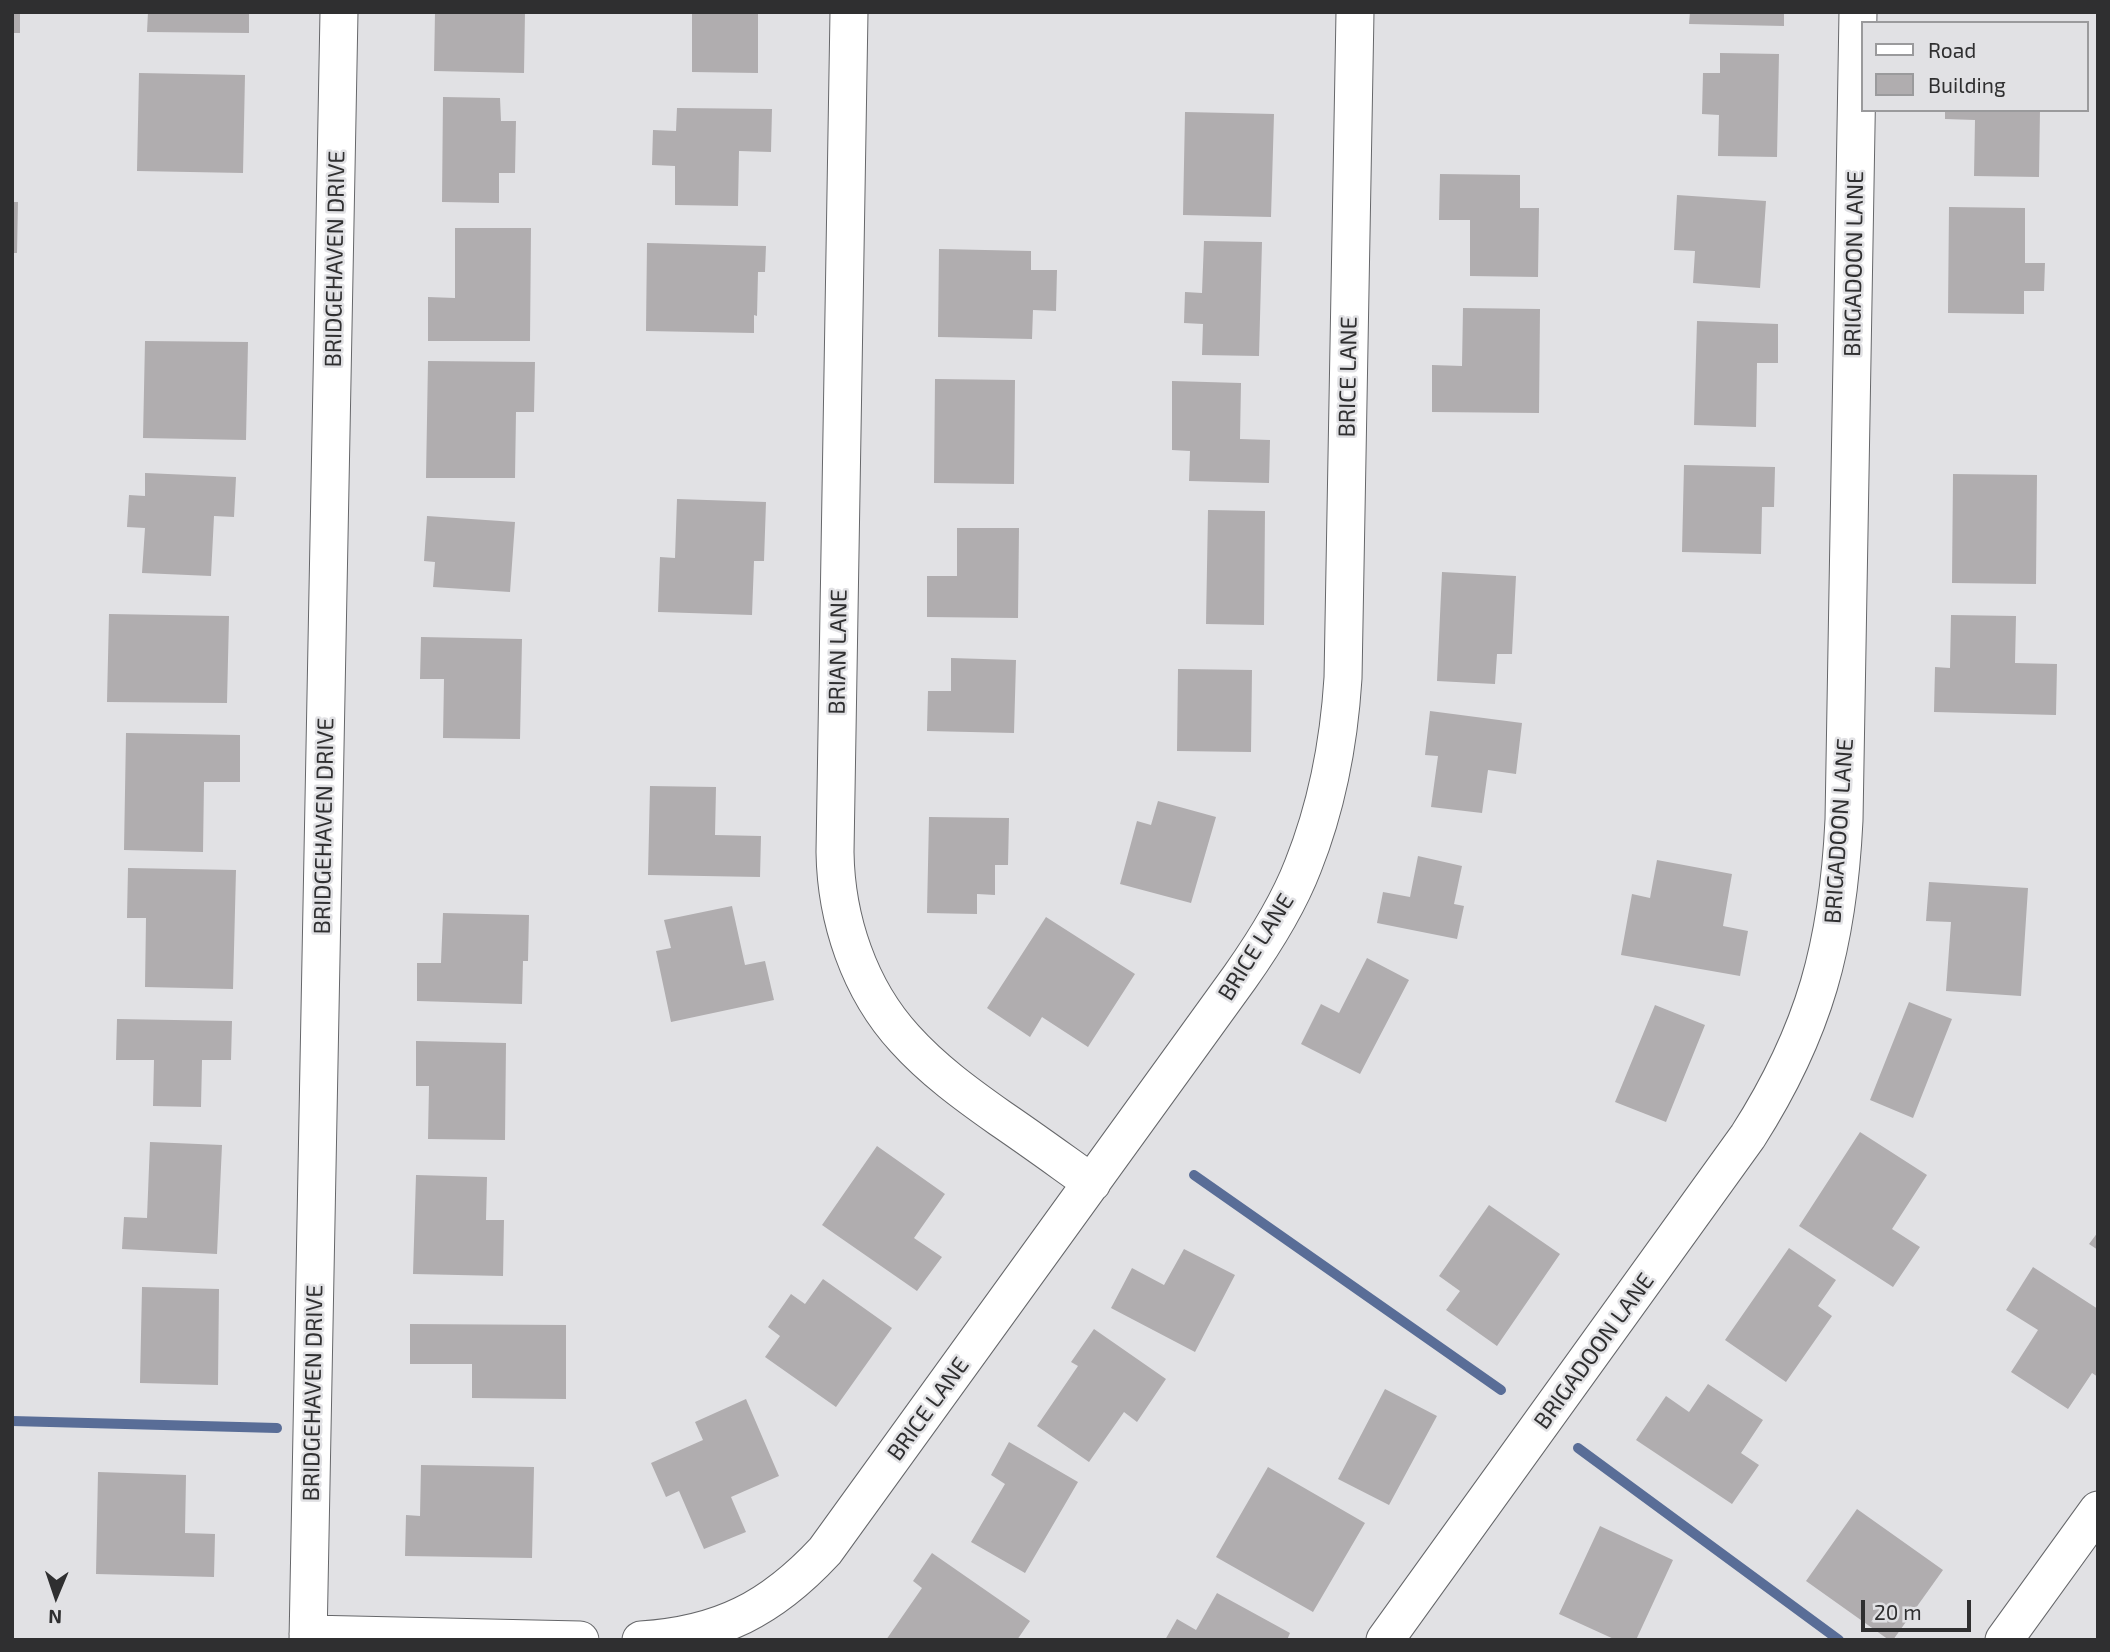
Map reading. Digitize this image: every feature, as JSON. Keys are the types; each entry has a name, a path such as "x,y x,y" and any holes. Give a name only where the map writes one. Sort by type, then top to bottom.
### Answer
{"street":[{"name":"BRIDGEHAVEN DRIVE","path":"308,1637 339,12"},
{"name":"BRIAN LANE","path":"849,12 835,852 835,872 842,915 856,959 866,980 903,1037 927,1062 960,1089 1092,1183"},
{"name":"BRICE LANE","path":"641,1640 699,1633 732,1620 772,1599 810,1567 839,1532 1258,952 1303,868 1320,817 1334,759 1343,678 1355,12"},
{"name":"BRIGADOON LANE","path":"1385,1640 1748,1136 1795,1053 1824,973 1839,888 1844,821 1858,12"},
{"path":"2004,1640 2098,1510"},
{"path":"308,1637 580,1640"}],"building":[{"path":"12,12 20,12 20,33 12,33"},
{"path":"148,12 249,12 249,33 147,32"},
{"path":"435,12 525,12 524,73 434,71"},
{"path":"692,12 758,12 758,73 692,72"},
{"path":"1690,12 1784,12 1784,26 1689,24"},
{"path":"1720,53 1779,54 1777,157 1718,156 1719,115 1702,114 1703,73 1720,73"},
{"path":"139,73 245,75 243,173 137,171"},
{"path":"443,97 500,98 501,121 516,121 515,173 499,173 499,203 442,202"},
{"path":"677,108 772,109 771,152 739,151 738,206 675,205 675,166 652,165 653,130 676,131"},
{"path":"1185,112 1274,114 1271,217 1183,215"},
{"path":"1945,112 2040,112 2039,177 1974,176 1975,120 1945,119"},
{"path":"1440,174 1520,175 1520,208 1539,208 1538,277 1470,276 1470,220 1439,220"},
{"path":"1677,195 1766,201 1760,288 1693,283 1695,251 1674,250"},
{"path":"12,202 18,202 17,253 12,253"},
{"path":"1949,207 2025,208 2025,263 2045,263 2044,291 2024,291 2024,314 1948,313"},
{"path":"455,228 531,228 530,341 428,341 428,297 455,298"},
{"path":"1204,241 1262,242 1259,356 1202,355 1203,324 1184,323 1185,292 1202,293"},
{"path":"647,243 766,246 765,272 758,272 754,333 646,331"},
{"path":"939,249 1031,251 1031,270 1057,270 1056,311 1033,310 1032,339 938,337"},
{"path":"1463,308 1540,309 1539,413 1432,412 1432,365 1462,366"},
{"path":"1697,321 1778,324 1778,363 1757,363 1756,427 1694,425"},
{"path":"145,341 248,342 246,440 143,438"},
{"path":"428,361 535,362 534,412 516,412 515,478 426,478"},
{"path":"935,379 1015,380 1014,484 934,483"},
{"path":"1172,381 1241,383 1240,439 1270,440 1269,483 1189,481 1190,451 1172,450"},
{"path":"1684,465 1775,467 1774,507 1762,507 1761,554 1682,552"},
{"path":"145,473 236,477 234,517 214,516 211,576 142,573 145,528 127,527 129,495 145,496"},
{"path":"1953,474 2037,475 2036,584 1952,583"},
{"path":"677,499 766,502 764,561 754,561 752,615 658,612 660,557 675,558"},
{"path":"1208,510 1265,511 1264,625 1206,624"},
{"path":"427,516 515,522 510,592 433,587 435,562 424,561"},
{"path":"957,528 1019,528 1018,618 927,617 927,576 957,576"},
{"path":"1442,572 1516,576 1512,654 1497,654 1495,684 1437,681"},
{"path":"109,614 229,616 227,703 107,702"},
{"path":"1951,615 2016,616 2015,663 2057,664 2056,715 1934,712 1935,667 1950,668"},
{"path":"421,637 522,639 520,739 443,738 444,679 420,679"},
{"path":"951,658 1016,660 1014,733 927,731 928,691 951,691"},
{"path":"1178,669 1252,670 1251,752 1177,751"},
{"path":"1430,711 1522,723 1516,774 1488,770 1482,813 1431,807 1438,756 1425,755"},
{"path":"126,733 240,735 240,782 204,782 203,852 124,850"},
{"path":"650,786 716,787 715,835 761,836 760,877 648,875"},
{"path":"1158,801 1216,817 1191,903 1120,884 1137,821 1151,825"},
{"path":"929,817 1009,818 1008,865 995,865 995,895 977,894 977,914 927,913"},
{"path":"1418,856 1462,866 1454,904 1464,906 1457,939 1377,923 1383,892 1410,897"},
{"path":"1657,860 1732,874 1723,926 1748,931 1740,976 1621,955 1632,894 1650,898"},
{"path":"128,868 236,870 233,989 145,987 146,918 127,918"},
{"path":"1929,882 2028,888 2021,996 1946,991 1951,922 1926,921"},
{"path":"732,906 745,965 765,961 774,1000 671,1022 656,951 671,948 664,920"},
{"path":"443,913 529,915 528,961 523,961 522,1004 417,1001 417,963 441,963"},
{"path":"1046,917 1135,974 1088,1047 1042,1017 1030,1037 987,1008"},
{"path":"1367,958 1409,980 1360,1074 1301,1044 1321,1004 1339,1013"},
{"path":"1909,1002 1952,1019 1913,1118 1870,1100"},
{"path":"1655,1005 1705,1025 1666,1122 1615,1102"},
{"path":"117,1019 232,1021 231,1060 202,1060 201,1107 153,1106 154,1060 116,1060"},
{"path":"416,1041 506,1043 505,1140 428,1139 429,1086 416,1086"},
{"path":"1860,1132 1927,1175 1892,1229 1920,1247 1893,1287 1799,1226"},
{"path":"150,1142 222,1145 217,1254 122,1249 124,1217 147,1218"},
{"path":"877,1146 945,1194 914,1238 942,1257 917,1291 822,1225"},
{"path":"416,1175 487,1177 486,1220 504,1220 503,1276 413,1274"},
{"path":"1489,1205 1560,1254 1497,1346 1446,1310 1460,1291 1439,1276"},
{"path":"2098,1232 2098,1250 2089,1244"},
{"path":"1789,1248 1836,1280 1818,1306 1832,1316 1786,1382 1725,1340"},
{"path":"1184,1249 1235,1275 1195,1352 1111,1308 1132,1268 1164,1285"},
{"path":"2033,1267 2098,1309 2098,1377 2092,1373 2068,1409 2011,1372 2038,1330 2006,1310"},
{"path":"823,1279 892,1328 836,1407 765,1357 780,1336 768,1327 791,1294 805,1304"},
{"path":"142,1287 219,1289 218,1385 140,1383"},
{"path":"410,1324 566,1325 566,1399 472,1398 472,1364 410,1364"},
{"path":"1094,1329 1166,1379 1137,1422 1124,1412 1089,1462 1037,1426 1078,1366 1071,1362"},
{"path":"1708,1384 1763,1420 1741,1453 1759,1465 1732,1504 1636,1440 1666,1396 1689,1412"},
{"path":"1385,1389 1437,1416 1389,1505 1338,1479"},
{"path":"746,1399 779,1476 731,1497 746,1532 704,1549 679,1491 666,1497 651,1463 703,1440 695,1422"},
{"path":"1009,1442 1078,1482 1025,1573 971,1542 1005,1484 991,1475"},
{"path":"421,1465 534,1467 532,1558 405,1556 406,1515 420,1516"},
{"path":"1268,1467 1365,1523 1313,1612 1216,1557"},
{"path":"98,1472 186,1475 185,1533 215,1534 214,1577 96,1574"},
{"path":"1857,1509 1943,1570 1893,1640 1889,1640 1806,1581"},
{"path":"1600,1526 1673,1560 1636,1640 1616,1640 1559,1614"},
{"path":"932,1553 1030,1621 1017,1640 886,1640 922,1588 913,1581"},
{"path":"1217,1593 1290,1633 1287,1640 1165,1640 1177,1619 1196,1630"}],"waterway":[{"path":"1194,1175 1501,1390"},
{"path":"12,1421 277,1428"},
{"path":"1578,1448 1839,1640"}]}
